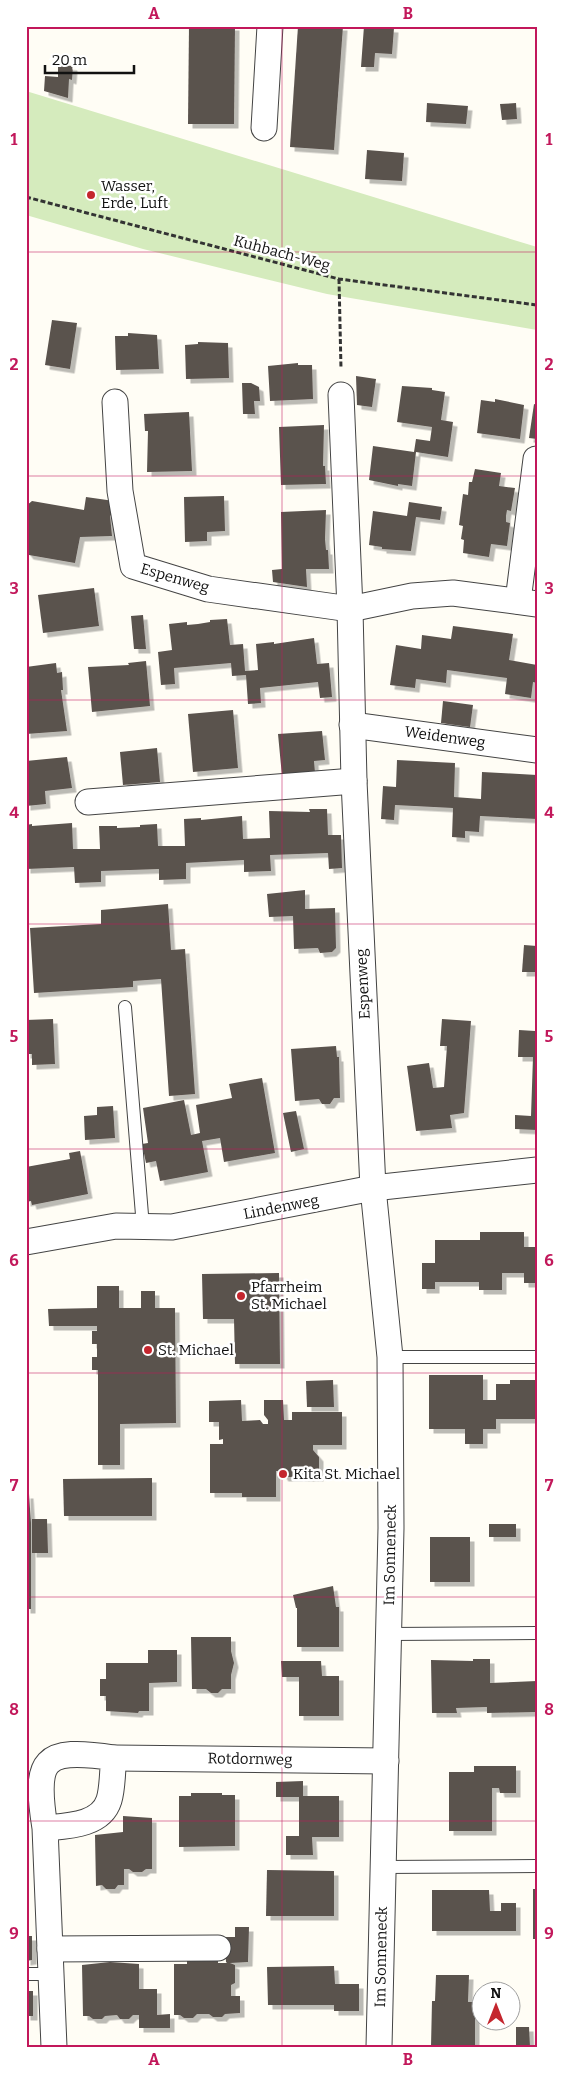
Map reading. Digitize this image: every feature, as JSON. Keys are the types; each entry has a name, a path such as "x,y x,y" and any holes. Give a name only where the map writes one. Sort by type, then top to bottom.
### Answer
{"street":[{"path":"264,128 270,26"},
{"name":"Espenweg","path":"341,395 350,609 354,781 373,1188"},
{"name":"Espenweg","path":"115,402 120,491 133,566 208,589 350,609 412,596 453,593 527,602 536,459"},
{"name":"Weidenweg","path":"352,724 537,750"},
{"path":"88,802 354,781"},
{"name":"Lindenweg","path":"26,1242 116,1226 143,1228 172,1227 373,1188 537,1170"},
{"name":"Im Sonneneck","path":"373,1188 390,1357 391,1528 379,2047"},
{"name":"Rotdornweg","path":"54,2047 38,1974 50,1949 45,1828 41,1802 41,1774 45,1765 52,1759 62,1755 93,1755 114,1758 386,1761"},
{"path":"45,1828 72,1826 89,1821 102,1812 109,1802 114,1758"},
{"path":"50,1949 218,1948"}],"lane":[{"path":"125,1007 143,1228"},
{"path":"390,1357 537,1357"},
{"path":"389,1634 537,1633"},
{"path":"383,1867 537,1866"}],"path":[{"name":"Kuhbach-Weg","path":"26,197 339,279 537,305"},
{"path":"339,279 341,395"}],"green space":[{"path":"26,91 537,247 537,330 327,294 143,249 26,215"}],"building":[{"path":"189,26 235,26 234,124 188,124"},
{"path":"298,26 343,26 334,150 290,147"},
{"path":"364,26 394,28 392,54 375,53 374,67 361,67"},
{"path":"58,65 73,66 72,80 69,79 68,98 44,91 45,76 58,77"},
{"path":"427,103 468,106 466,124 426,122"},
{"path":"516,103 517,119 502,120 500,104"},
{"path":"367,150 404,153 402,181 365,179"},
{"path":"52,320 77,323 70,369 45,365"},
{"path":"128,333 157,335 159,369 116,370 115,336 128,336"},
{"path":"198,342 228,343 229,378 186,379 185,345 198,344"},
{"path":"298,363 298,365 312,365 313,399 270,401 268,366"},
{"path":"356,376 376,379 372,407 357,405"},
{"path":"242,383 251,383 259,387 260,401 254,401 255,414 243,414"},
{"path":"402,386 432,388 432,390 445,392 441,420 453,422 448,457 416,452 412,486 398,484 398,486 369,480 373,446 414,452 416,439 430,441 432,427 397,422"},
{"path":"495,399 524,405 520,439 477,433 481,400 495,402"},
{"path":"534,404 537,405 537,439 529,438"},
{"path":"189,412 192,471 147,472 148,431 145,431 144,414"},
{"path":"324,425 323,466 325,466 326,484 281,485 279,427"},
{"path":"475,469 501,473 499,486 515,488 511,511 507,510 506,516 506,522 510,523 507,546 491,544 489,557 463,553 464,540 461,539 463,526 459,525 463,494 468,495 469,482 472,482"},
{"path":"224,496 225,531 207,532 207,541 185,542 184,497"},
{"path":"86,497 114,501 114,511 110,516 112,536 80,537 75,563 29,555 26,551 26,506 32,501 84,510"},
{"path":"409,502 442,507 440,520 416,517 411,551 382,549 382,547 369,545 373,511 407,516"},
{"path":"326,510 325,539 326,550 328,550 329,569 306,569 307,587 273,582 272,570 282,569 281,512"},
{"path":"94,588 99,626 43,633 38,595"},
{"path":"143,615 146,649 134,649 131,616"},
{"path":"227,619 230,645 243,644 245,671 258,670 256,644 274,642 274,644 314,638 317,664 329,663 332,697 320,698 318,682 260,688 261,703 248,704 246,675 232,676 231,663 174,668 175,684 161,685 158,652 172,650 169,624 187,622 187,625 210,622 210,620"},
{"path":"453,626 513,634 509,660 537,665 537,683 533,682 531,698 505,694 507,678 447,670 446,683 416,679 415,688 390,685 396,645 421,649 422,635 451,639"},
{"path":"146,661 150,706 92,712 88,667 129,665 128,663"},
{"path":"56,663 57,673 62,672 63,690 61,690 67,731 26,734 26,667"},
{"path":"443,701 473,705 470,727 441,723"},
{"path":"233,710 238,768 193,772 188,714"},
{"path":"322,731 325,760 314,761 315,773 282,776 278,734"},
{"path":"157,748 160,782 123,785 120,752"},
{"path":"67,757 72,788 45,791 46,804 26,806 26,761"},
{"path":"397,760 455,763 454,797 481,799 482,772 537,775 537,819 480,816 479,832 465,831 465,838 452,837 453,808 395,805 394,820 381,819 383,786 396,787"},
{"path":"309,809 327,809 328,835 341,835 342,868 329,869 328,853 270,855 271,871 244,872 244,860 186,863 186,879 159,880 159,869 101,871 101,882 75,883 74,867 26,869 26,825 72,823 73,849 100,849 99,826 117,826 117,828 157,824 158,846 185,846 184,819 201,818 201,820 242,816 243,839 270,838 269,811 310,812"},
{"path":"305,890 305,909 335,908 336,948 332,952 320,953 318,948 294,949 293,916 269,917 267,894"},
{"path":"168,904 171,950 185,949 195,1094 169,1096 161,979 133,981 133,987 34,993 30,928 101,924 101,910"},
{"path":"524,945 537,946 537,972 522,972"},
{"path":"53,1019 55,1064 32,1065 32,1054 26,1054 26,1020"},
{"path":"442,1019 471,1021 464,1113 450,1115 452,1128 416,1131 407,1066 429,1063 433,1088 444,1087 447,1046 440,1046"},
{"path":"535,1020 537,1021 537,1130 515,1129 515,1115 531,1116 533,1057 518,1057 519,1030 535,1031"},
{"path":"336,1046 337,1057 339,1057 340,1098 334,1098 330,1104 322,1104 319,1099 295,1101 291,1049"},
{"path":"262,1078 275,1153 224,1162 220,1138 202,1141 208,1172 160,1181 156,1161 146,1163 142,1144 148,1143 143,1108 184,1100 191,1135 200,1133 196,1105 232,1098 229,1084"},
{"path":"113,1106 115,1138 85,1140 84,1116 97,1115 97,1107"},
{"path":"296,1111 304,1149 291,1152 283,1113"},
{"path":"80,1151 88,1194 32,1205 31,1201 26,1202 26,1167 70,1159 69,1153"},
{"path":"480,1232 524,1232 524,1247 537,1247 537,1283 524,1283 524,1273 502,1273 502,1290 479,1290 479,1282 435,1282 435,1289 422,1289 422,1263 435,1263 435,1240 480,1240"},
{"name":"Pfarrheim St. Michael","path":"279,1273 280,1364 235,1364 234,1319 203,1319 202,1274"},
{"path":"97,1286 119,1286 119,1308 141,1308 141,1291 155,1291 155,1308 175,1308 176,1423 120,1424 120,1465 98,1465 98,1370 92,1370 92,1357 97,1357 97,1344 92,1344 92,1331 97,1331 97,1326 49,1326 48,1309 97,1308"},
{"path":"429,1375 483,1375 483,1400 496,1400 496,1384 510,1384 510,1380 537,1380 537,1419 496,1419 496,1429 483,1429 483,1444 465,1444 465,1429 429,1429"},
{"path":"333,1380 334,1407 307,1407 306,1381"},
{"path":"241,1400 242,1421 260,1420 263,1424 268,1424 268,1420 264,1415 264,1400 283,1400 284,1420 292,1420 292,1412 342,1412 342,1445 313,1445 313,1450 319,1457 319,1477 284,1477 280,1471 276,1471 276,1497 242,1497 242,1493 210,1493 210,1444 223,1444 223,1439 219,1440 219,1422 209,1422 209,1401"},
{"path":"152,1478 152,1516 64,1516 63,1479"},
{"path":"26,1494 29,1494 31,1523 31,1609 26,1609"},
{"path":"32,1519 47,1519 48,1553 32,1553"},
{"path":"489,1524 516,1524 516,1537 489,1537"},
{"path":"430,1537 470,1537 470,1582 430,1582"},
{"path":"333,1586 336,1607 339,1607 339,1647 297,1647 297,1608 293,1595"},
{"path":"191,1637 231,1637 231,1651 234,1663 231,1675 231,1689 222,1689 218,1693 211,1693 206,1689 192,1689"},
{"path":"148,1650 177,1650 177,1682 149,1683 149,1711 139,1711 138,1713 106,1711 106,1696 100,1696 100,1679 106,1679 106,1663 148,1663"},
{"path":"473,1659 490,1659 490,1683 537,1681 537,1712 487,1713 487,1707 456,1708 457,1713 432,1713 431,1660 473,1661"},
{"path":"281,1661 321,1661 322,1676 339,1676 339,1716 299,1716 299,1677 282,1677"},
{"path":"474,1766 516,1766 516,1793 500,1793 499,1788 492,1788 492,1831 449,1831 449,1772 474,1772"},
{"path":"303,1781 303,1796 339,1796 339,1837 312,1837 313,1855 286,1855 286,1836 299,1836 299,1797 276,1797 276,1782"},
{"path":"191,1793 235,1795 235,1846 179,1847 179,1796 191,1796"},
{"path":"123,1816 152,1818 152,1869 133,1872 129,1869 124,1869 124,1885 118,1885 115,1889 106,1889 102,1885 96,1886 95,1835 123,1832"},
{"path":"267,1870 334,1871 334,1916 266,1916"},
{"path":"533,1889 537,1889 537,1939 533,1939"},
{"path":"432,1890 489,1890 490,1911 501,1911 501,1903 516,1903 516,1931 432,1931"},
{"path":"235,1927 249,1927 248,1962 230,1963 235,1965 235,1983 231,1985 231,1996 240,1996 240,2013 225,2014 222,2017 197,2014 193,2018 174,2015 174,1964 187,1964 187,1961 218,1961 218,1963 227,1963 225,1937 235,1937"},
{"path":"26,1936 32,1936 32,1960 26,1961"},
{"path":"110,1962 139,1964 139,1989 157,1989 157,2015 170,2014 170,2028 139,2028 139,2015 133,2015 129,2019 120,2019 117,2015 105,2016 102,2019 83,2016 82,1965"},
{"path":"334,1966 335,1984 359,1984 359,2011 334,2011 334,2005 268,2005 267,1967"},
{"path":"436,1975 469,1975 470,2030 475,2030 475,2047 431,2047 432,2001 435,2001"},
{"path":"26,1991 33,1991 33,2016 26,2016"},
{"path":"520,2027 529,2027 530,2047 516,2047 516,2030 520,2030"}],"place":[{"name":"Wasser, Erde, Luft","path":"91,195"},
{"name":"Pfarrheim St. Michael","path":"241,1296"},
{"name":"St. Michael","path":"148,1350"},
{"name":"Kita St. Michael","path":"283,1474"}]}
